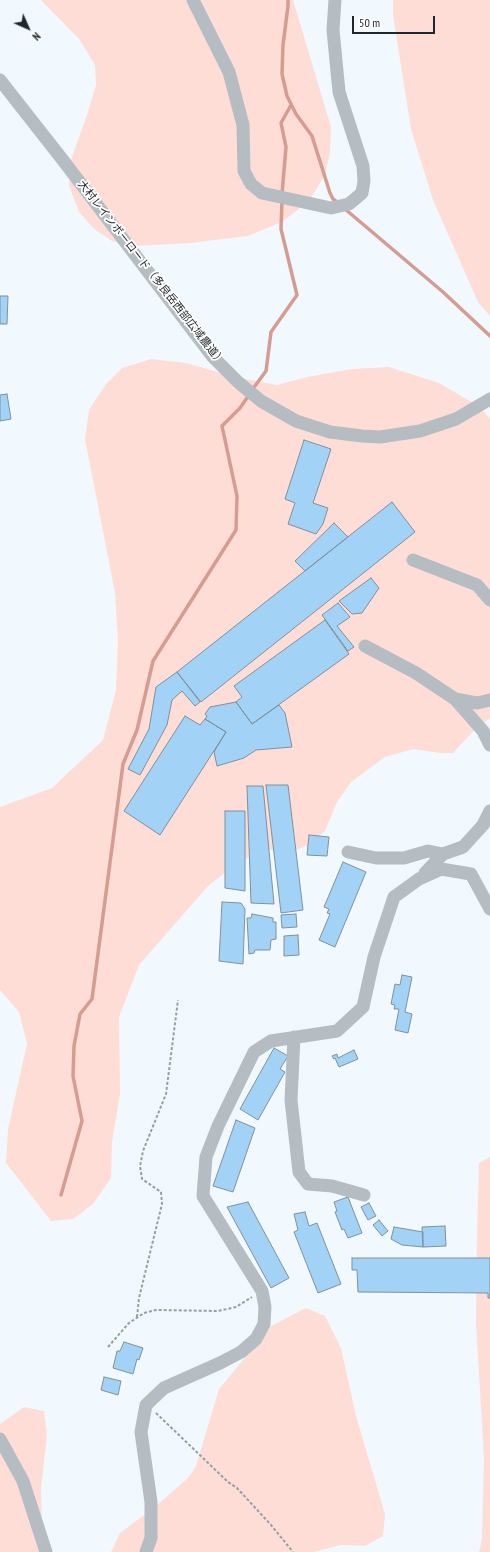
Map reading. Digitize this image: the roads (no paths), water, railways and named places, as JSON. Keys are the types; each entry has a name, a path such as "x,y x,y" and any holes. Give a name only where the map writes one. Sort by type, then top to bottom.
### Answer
{"street":[{"path":"193,0 229,72 243,125 244,171 251,184 262,193 330,208 349,204 362,193 364,181 363,166 339,92 333,30 335,0"},
{"name":"大村レインボーロード（多良岳西部広域農道）","path":"0,80 58,153 213,356 238,382 261,401 296,421 330,432 380,437 420,431 456,419 490,399"},
{"path":"413,560 478,585 490,600"},
{"path":"365,646 416,673 455,699 483,731 490,745"},
{"path":"455,699 477,703 490,700"},
{"path":"146,1552 151,1538 151,1502 141,1432 147,1404 164,1388 220,1364 241,1352 256,1340 264,1324 265,1307 262,1291 203,1196 206,1157 218,1126 254,1052 271,1041 337,1031 363,1007 374,957 394,897 419,879 443,854 463,847 483,825 490,811"},
{"path":"348,852 376,858 404,858 428,851 443,854"},
{"path":"419,879 441,869 471,874 490,909"},
{"path":"294,1037 292,1100 299,1172 308,1184 332,1186 364,1195"},
{"path":"0,1439 23,1481 46,1552"}],"waterway":[{"path":"288,0 283,45 282,74 287,96 296,114 312,136 330,193 333,199 337,202"},
{"path":"282,194 286,147 281,123 291,105"},
{"path":"252,390 266,371 271,332 297,295 281,229 282,200"},
{"path":"345,209 443,292 490,336"},
{"path":"61,1195 82,1121 73,1076 74,1046 80,1014 92,999 123,764 137,730 153,661 236,530 237,496 222,426 240,408 249,395"}]}
